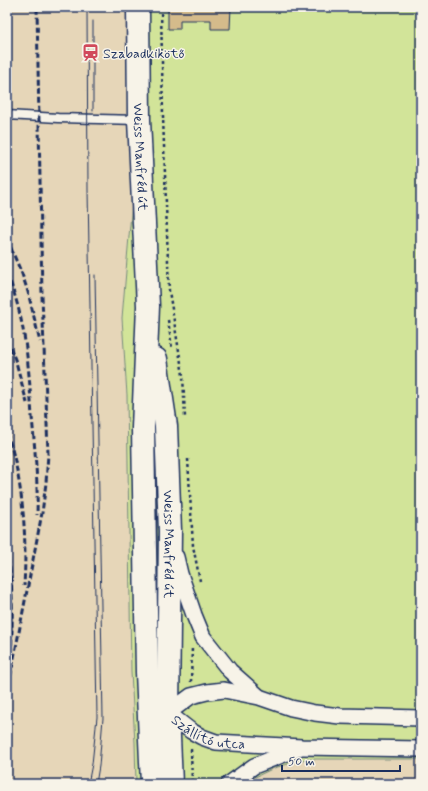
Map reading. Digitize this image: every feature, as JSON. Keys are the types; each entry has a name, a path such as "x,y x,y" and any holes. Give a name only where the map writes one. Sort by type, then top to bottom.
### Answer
{"main road":[{"name":"Weiss Manfréd út","path":"147,10 140,120 148,306 143,428 147,672 152,784"},
{"name":"Weiss Manfréd út","path":"148,306 166,426 170,531 168,713 171,784"}],"street":[{"name":"Szállító utca","path":"170,531 180,574 194,615 204,637 230,671 259,697"},
{"path":"147,672 168,713 158,727 151,743"},
{"name":"Szállító utca","path":"421,718 340,716 315,713 291,708 259,697 224,690 191,696 168,713 191,731 216,742 302,747 421,749"},
{"name":"Szállító utca","path":"229,784 254,766 302,747"}],"lane":[{"path":"7,115 140,120"}],"path":[{"path":"147,10 160,7 169,291 183,375 185,420"},
{"path":"167,318 172,349"},
{"path":"188,457 193,546 200,582"}],"shaded area":[{"path":"7,7 138,7 139,120 122,318 127,395 131,672 136,784 7,784"},
{"path":"306,759 421,759 421,784 244,784 274,768"}],"green space":[{"path":"138,7 421,7 421,759 306,759 274,768 244,784 136,784 131,672 127,395 122,318 139,120"}],"building":[{"path":"168,7 231,7 230,29 211,29 211,20 180,20 180,29 168,29"}],"tram line":[{"path":"87,7 88,190 97,717 92,764 88,784"},
{"path":"93,21 93,111"},
{"path":"95,275 103,718 96,784"}],"railway":[{"path":"7,694 42,513 48,454 42,296 37,7"},
{"path":"7,239 28,292 40,342"},
{"path":"7,274 18,309 26,345 36,466 37,515"},
{"path":"7,339 16,362 27,403"},
{"path":"7,432 17,470 23,508 25,547 24,586"},
{"path":"7,549 12,600 11,650"}],"place":[{"name":"Szabadkikötő","path":"90,53"}]}
